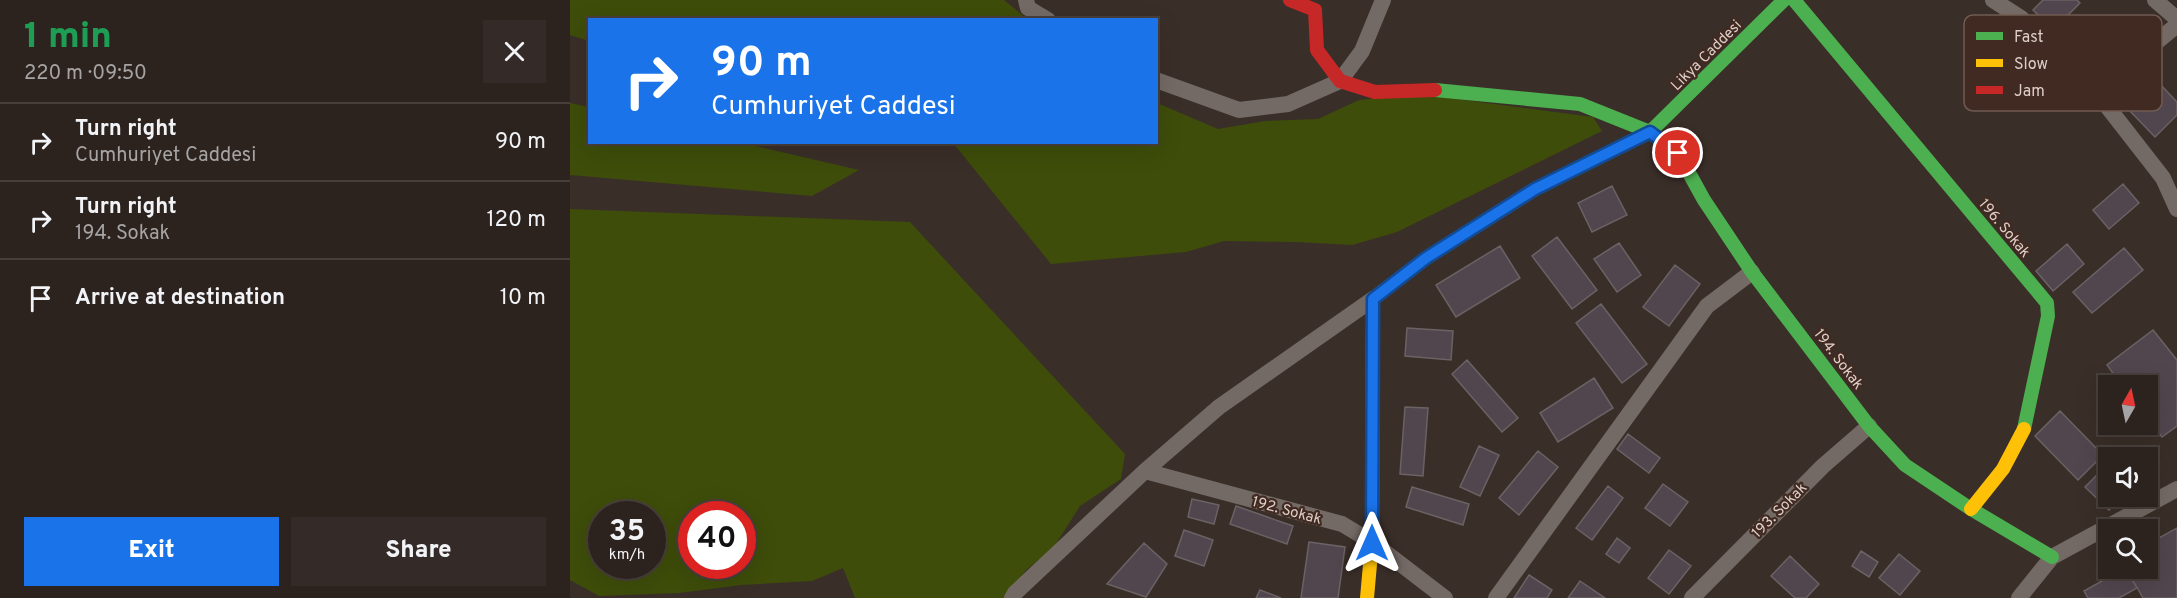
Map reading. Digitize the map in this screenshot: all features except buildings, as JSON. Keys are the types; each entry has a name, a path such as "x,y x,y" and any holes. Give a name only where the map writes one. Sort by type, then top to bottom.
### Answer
{"street":[{"path":"1026,0 1028,8 1045,18"},
{"path":"1290,0 1315,10 1317,50 1341,81"},
{"path":"1158,81 1239,110 1288,104 1341,81 1362,51 1383,0"},
{"name":"Likya Caddesi","path":"1373,299 1426,258 1535,189 1650,132 1784,0"},
{"name":"196. Sokak","path":"1794,0 2048,303 2048,316 2025,431 2003,469 1971,509"},
{"path":"1993,0 2016,15"},
{"path":"2155,0 2177,19"},
{"path":"2162,37 2177,25"},
{"name":"194. Sokak","path":"1341,81 1375,92 1437,90 1580,104 1650,132 1678,153 1704,201 1752,272 1869,426 1905,465 1971,509 2052,557"},
{"path":"2111,111 2163,178 2177,209"},
{"path":"1496,598 1707,306 1752,272"},
{"path":"1012,598 1145,471 1219,407 1373,299"},
{"path":"1367,598 1372,543 1373,299"},
{"name":"193. Sokak","path":"1692,598 1824,466 1869,426"},
{"name":"192. Sokak","path":"1145,471 1342,524 1372,543 1445,598"},
{"path":"2019,598 2052,557 2177,489"}],"green space":[{"path":"570,0 1004,0 1026,18 588,18 588,41 570,35"},
{"path":"1419,94 1593,117 1602,131 1397,232 1352,245 1224,241 1186,252 1051,264 954,144 1158,144 1158,103 1218,129 1265,121 1318,119 1359,100"},
{"path":"570,103 588,107 588,144 746,144 859,170 812,196 570,175"},
{"path":"570,209 910,222 1125,454 1121,479 1080,506 1052,550 1027,569 1004,598 855,598 843,568 812,581 742,585 679,593 599,596 570,580"}],"traffic: fast":[{"path":"1383,291 1426,258 1535,189 1650,132 1784,0"},
{"path":"1794,0 2047,303 2048,316 2024,429"},
{"path":"1435,90 1580,104 1650,132 1678,153 1704,200 1752,272 1869,426 1905,465 1971,509 2052,557"}],"traffic: slow":[{"path":"1367,598 1372,542 1373,299 1383,291"},
{"path":"1971,509 2003,469 2024,429"}],"traffic: jam":[{"path":"1290,0 1315,10 1317,50 1340,81 1375,92 1435,90"}],"route":[{"path":"1372,543 1373,299 1426,258 1535,189 1650,132 1678,153"}]}
